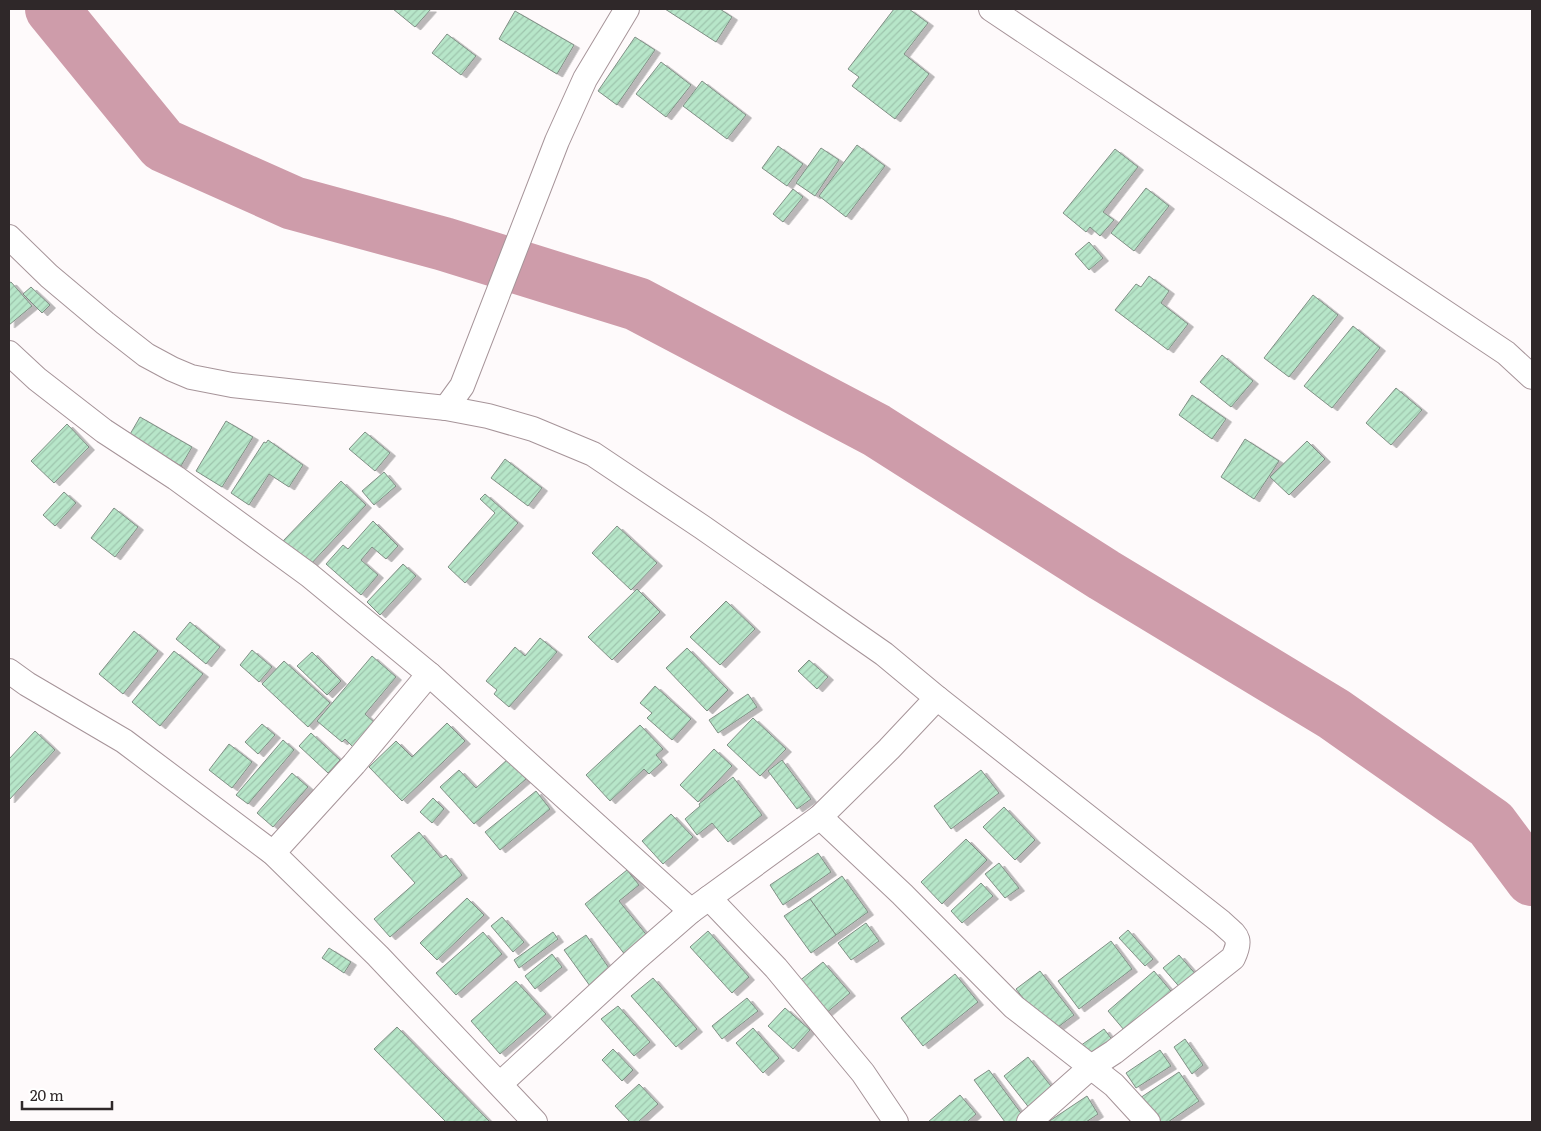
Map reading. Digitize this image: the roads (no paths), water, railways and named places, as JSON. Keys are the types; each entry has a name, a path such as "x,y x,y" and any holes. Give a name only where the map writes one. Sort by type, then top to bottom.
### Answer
{"street":[{"path":"446,408 462,386 557,141 585,80 627,9"},
{"path":"991,9 1506,353 1532,377"},
{"path":"9,237 49,276 112,328 146,354 172,369 192,377 232,385 446,408 488,416 533,429 593,454 702,527 884,654 1221,922 1236,936 1238,947 1233,958 1114,1052 1091,1067 1029,1122"},
{"path":"9,353 37,379 104,431 176,478 309,574 776,968 863,1073 896,1122"},
{"path":"9,671 124,741 274,853 378,956 535,1122"},
{"path":"274,853 354,764 429,674"},
{"path":"500,1084 637,958 700,904 820,817 889,749 937,698"},
{"path":"820,817 902,894 1014,1007 1114,1085 1148,1122"}],"waterway":[{"path":"52,9 163,145 293,203 444,244 637,304 876,430 1104,575 1334,714 1491,824 1532,879"}]}
